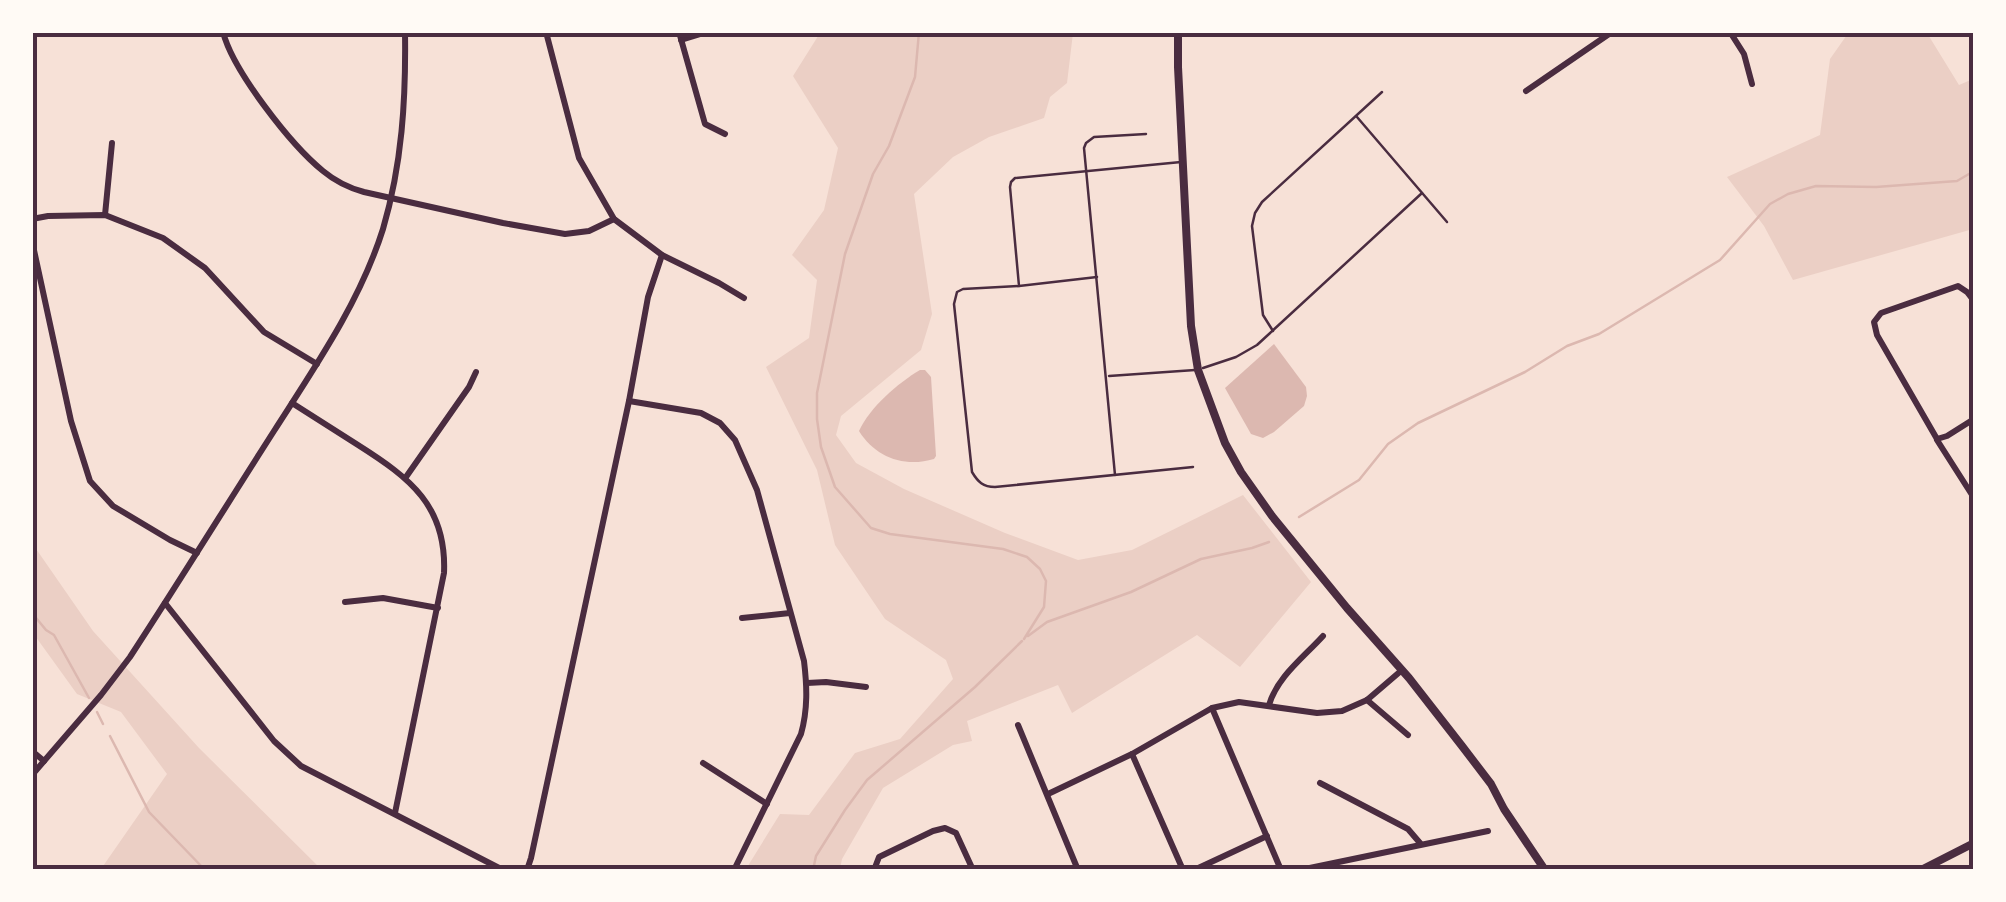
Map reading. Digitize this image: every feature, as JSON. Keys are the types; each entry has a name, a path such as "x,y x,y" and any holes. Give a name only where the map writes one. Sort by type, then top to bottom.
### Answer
{"street":[{"path":"223,32 230,55 243,76 314,163 346,186 503,224 565,234 588,231 614,219"},
{"path":"32,775 101,696 164,603 317,364 365,275 382,233 399,166 404,126 405,32"},
{"path":"546,32 579,158 614,219 662,255 744,298"},
{"path":"708,32 680,36 705,124 725,134"},
{"path":"1178,32 1190,310 1198,370 1225,443 1260,501 1402,670 1491,784 1545,870"},
{"path":"1526,91 1612,32"},
{"path":"1730,32 1744,54 1752,84"},
{"path":"104,215 112,143"},
{"path":"32,219 104,215 163,238 192,256 264,332 317,364"},
{"path":"32,241 88,478 113,506 197,552"},
{"path":"526,870 532,858 648,297 662,255"},
{"path":"1974,301 1958,286 1881,312 1874,322 1884,348 1974,498"},
{"path":"406,477 476,372"},
{"path":"629,401 701,413 726,428 758,490 800,643 807,684 801,734 734,870"},
{"path":"292,403 406,477 428,502 443,542 444,573 438,608 394,814"},
{"path":"1937,439 1974,419"},
{"path":"346,602 383,598 438,608"},
{"path":"164,603 290,756 312,772 503,870"},
{"path":"742,618 790,613"},
{"path":"1270,705 1280,682 1323,636"},
{"path":"1048,794 1132,754 1212,708 1239,702 1317,713 1342,711 1366,700 1402,670"},
{"path":"807,684 866,687"},
{"path":"1366,700 1408,735"},
{"path":"1212,708 1281,870"},
{"path":"1018,725 1078,870"},
{"path":"32,751 44,761"},
{"path":"1132,754 1182,870"},
{"path":"702,762 767,804"},
{"path":"1320,783 1408,829 1420,843"},
{"path":"874,870 879,857 945,828 956,834 973,870"},
{"path":"1300,870 1488,831"},
{"path":"1194,870 1268,836"},
{"path":"1921,870 1974,844"}],"lane":[{"path":"1273,331 1262,315 1252,226 1255,212 1382,92"},
{"path":"1356,116 1447,222"},
{"path":"1116,476 1084,148 1090,139 1146,134"},
{"path":"1019,286 1011,182 1021,176 1182,162"},
{"path":"1106,376 1198,370 1257,345 1422,193"},
{"path":"1097,277 963,289 954,298 972,472 987,487 1194,468"}],"shaded area":[{"path":"1849,32 1927,33 1959,85 1973,79 1973,229 1793,280 1764,226 1727,177 1820,135 1830,59"},
{"path":"820,33 1073,33 1067,83 1050,97 1044,118 989,137 953,157 914,194 932,314 921,350 841,416 836,435 856,463 904,489 1078,560 1132,550 1243,495 1311,582 1240,667 1197,635 1072,713 1058,685 967,721 972,741 953,745 883,788 840,869 746,869 780,814 809,815 855,753 900,739 953,679 946,660 885,619 835,545 817,470 766,367 809,338 817,280 792,255 824,210 838,148 793,76"},
{"path":"1274,344 1306,387 1307,396 1304,406 1263,438 1251,434 1225,388"},
{"path":"920,370 931,377 936,456 923,461 901,461 873,448 859,431 885,396"},
{"path":"32,543 93,631 199,748 321,869 101,869 167,774 121,712 77,694 33,633"}],"waterway":[{"path":"919,32 915,77 889,146 873,174 845,254 817,393 821,447 835,487 871,528 1003,549 1027,557 1040,569 1046,581 1044,607 1024,639"},
{"path":"1299,517 1359,480 1388,444 1418,423 1525,372 1567,346 1599,334 1720,260 1770,204 1788,194 1816,186 1876,187 1957,181 1974,171"},
{"path":"1028,636 1047,622 1131,592 1201,559 1269,542"},
{"path":"32,613 54,635 89,698"},
{"path":"813,870 816,856 867,780 1022,641"},
{"path":"97,712 103,724"},
{"path":"110,736 149,812 205,870"}]}
